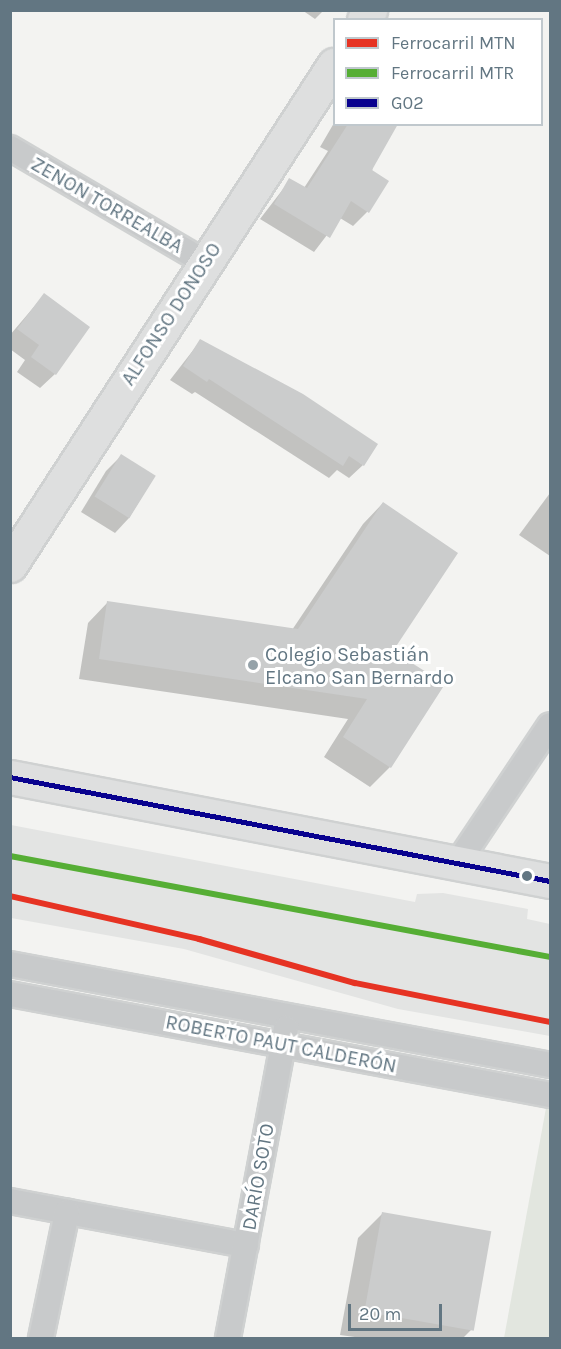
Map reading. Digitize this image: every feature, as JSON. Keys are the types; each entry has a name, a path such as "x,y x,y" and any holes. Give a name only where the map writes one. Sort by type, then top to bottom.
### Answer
{"street":[{"name":"ALFONSO DONOSO","path":"10,565 204,262 333,67"},
{"name":"ZENON TORREALBA","path":"10,148 204,262"},
{"path":"457,864 550,725"},
{"path":"10,777 550,881"},
{"name":"ROBERTO PAUT CALDERÓN","path":"10,964 550,1065"},
{"name":"ROBERTO PAUT CALDERÓN","path":"10,994 550,1095"},
{"name":"DARÍO SOTO","path":"228,1338 288,1015"},
{"path":"10,1202 246,1245"},
{"path":"40,1338 67,1212"}],"shaded area":[{"path":"11,825 415,902 417,894 443,893 528,909 527,919 550,924 550,1036 398,1009 184,949 11,918"},
{"path":"546,1108 550,1109 550,1338 504,1338"}],"building":[{"path":"347,126 397,126 372,170 389,181 369,213 351,201 330,238 274,204 289,178 307,188"},
{"path":"44,293 90,327 56,375 31,357 39,345 17,329"},
{"path":"200,339 303,394 378,444 364,466 349,456 343,466 209,379 207,382 183,366"},
{"path":"121,454 156,476 129,518 95,496"},
{"path":"383,502 458,553 393,651 445,684 391,768 343,737 367,699 99,659 107,601 298,629"},
{"path":"382,1212 491,1231 474,1331 364,1311"}],"rail line":[{"name":"MTR","path":"10,856 550,957"},
{"name":"MTN","path":"10,896 199,939 355,983 550,1022"}],"transit line":[{"name":"G02","path":"10,777 550,881"}],"place":[{"name":"Colegio Sebastián Elcano San Bernardo","path":"253,665"}]}
